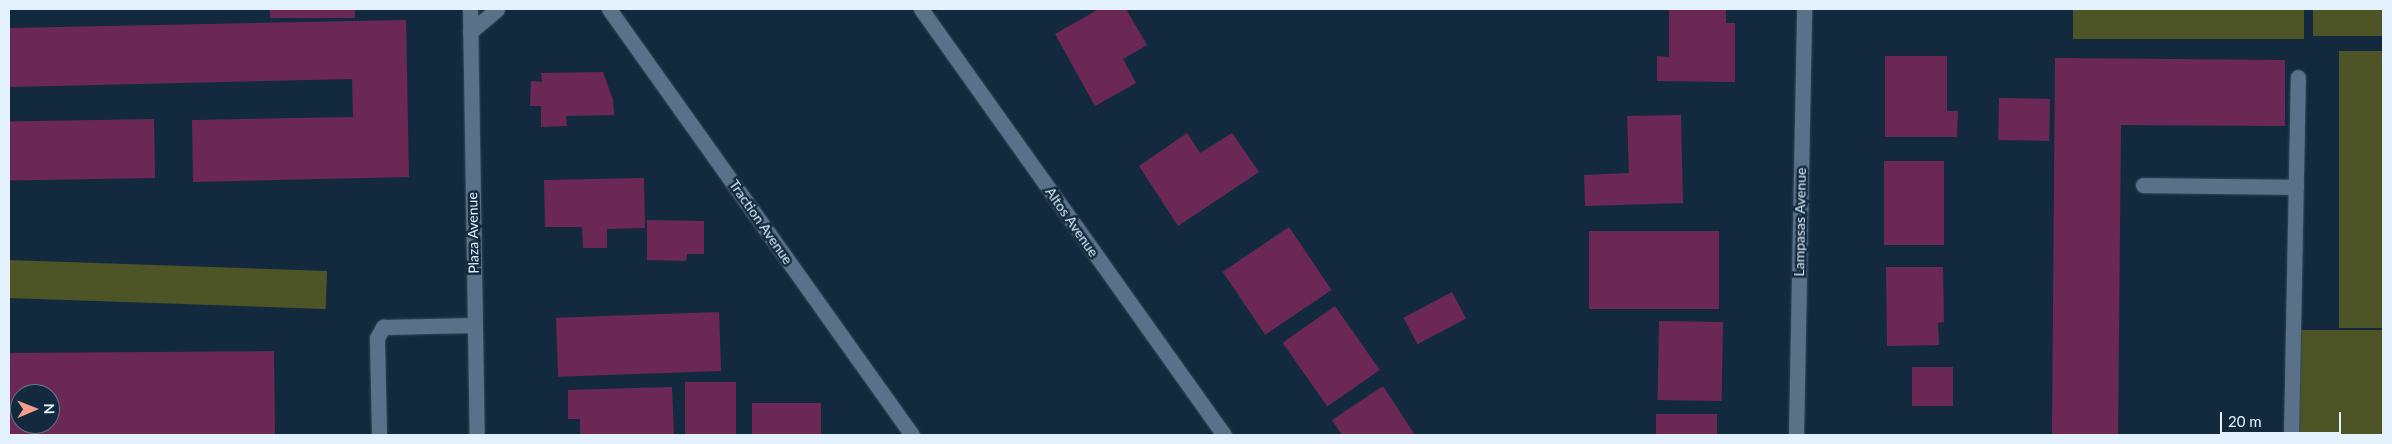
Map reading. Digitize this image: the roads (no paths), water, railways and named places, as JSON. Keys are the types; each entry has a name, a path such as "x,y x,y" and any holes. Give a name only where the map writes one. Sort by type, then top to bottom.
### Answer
{"street":[{"name":"Plaza Avenue","path":"470,9 477,435"},
{"path":"470,32 497,9"},
{"name":"Traction Avenue","path":"609,9 912,435"},
{"name":"Altos Avenue","path":"921,9 1224,435"},
{"name":"Lampasas Avenue","path":"1796,435 1804,9"},
{"path":"2291,435 2298,77"},
{"path":"2143,185 2296,187"},
{"path":"379,435 377,338 383,327 475,325"}]}
